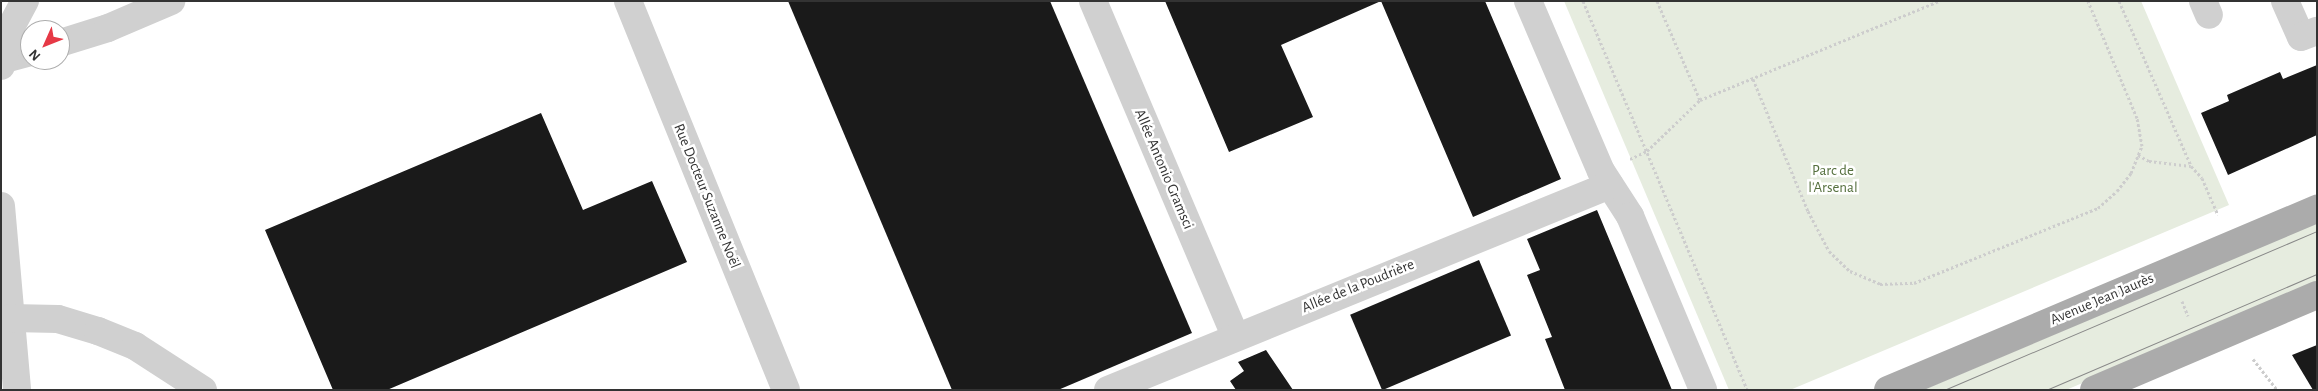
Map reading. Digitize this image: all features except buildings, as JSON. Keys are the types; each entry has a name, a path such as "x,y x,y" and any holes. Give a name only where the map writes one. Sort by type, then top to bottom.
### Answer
{"main road":[{"name":"Avenue Jean Jaurès","path":"1888,390 2317,208"},
{"path":"2094,390 2317,295"}],"street":[{"path":"2,61 12,27 25,1"},
{"path":"70,40 108,28 171,1"},
{"name":"Rue Docteur Suzanne Noël","path":"628,1 786,390"},
{"name":"Allée Antonio Gramsci","path":"1093,1 1235,336"},
{"path":"1528,1 1601,172 1630,216 1703,390"},
{"path":"2285,1 2300,37 2317,31"},
{"path":"2,61 20,55"},
{"name":"Allée de la Poudrière","path":"1108,390 1235,336 1610,185"},
{"path":"1,206 17,390"},
{"path":"11,318 58,319 98,331 135,346 203,390"}],"path":[{"path":"1584,1 1747,390"},
{"path":"1658,1 1700,100"},
{"path":"1647,151 1700,100 1938,1"},
{"path":"1753,79 1808,211 1829,251 1850,272 1880,284 1914,283 2098,208 2117,191 2131,173 2142,146 2137,118 2088,1"},
{"path":"2119,1 2191,166 2202,178 2232,244"},
{"path":"2138,155 2149,161 2191,166"},
{"path":"2250,356 2277,390"}],"green space":[{"name":"Parc de l'Arsenal","path":"1564,1 2141,1 2229,205 1790,390 1729,390"},
{"path":"2317,223 2317,284 2066,390 1923,390"}],"tram line":[{"path":"1944,390 2317,231"},
{"path":"2046,390 2317,274"}]}
